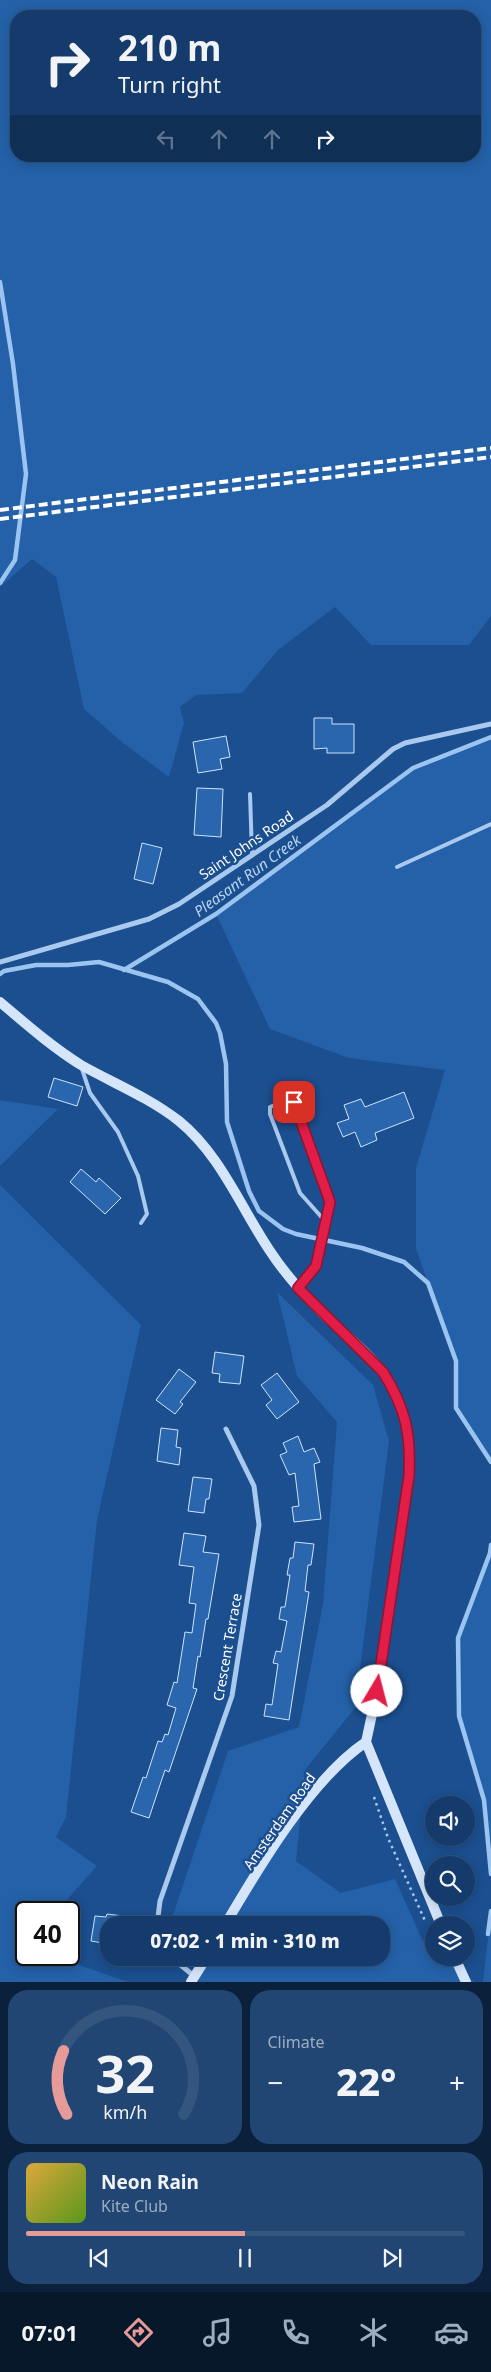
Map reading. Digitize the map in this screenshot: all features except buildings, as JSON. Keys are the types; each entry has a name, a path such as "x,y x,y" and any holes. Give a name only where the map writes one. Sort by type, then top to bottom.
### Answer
{"street":[{"name":"Saint Johns Road","path":"0,962 150,919 179,904 327,805 393,749 405,743 491,724"},
{"path":"0,1002 55,1048 158,1107 196,1137 208,1152 270,1252 298,1288 383,1372 393,1388 408,1426 410,1444 409,1476 377,1691 366,1742 437,1916"},
{"name":"Crescent Terrace","path":"158,1916 160,1901 232,1696 259,1525 254,1486 226,1429"},
{"name":"Amsterdam Road","path":"231,1916 280,1838 320,1784 350,1754 366,1742"},
{"path":"180,1966 193,1979 201,1966"},
{"path":"459,1966 466,1982"}],"lane":[{"path":"250,794 252,854"},
{"path":"396,867 491,824"},
{"path":"80,1064 90,1093 118,1132 138,1176 147,1214 141,1223"},
{"path":"298,1288 316,1266 330,1202 294,1102 287,1100 270,1107 270,1114 300,1193 325,1221"}],"path":[{"path":"372,1790 388,1838 425,1920"}],"shaded area":[{"path":"0,0 491,0 491,616 469,645 371,645 335,607 278,650 242,693 196,695 180,707 184,723 169,777 123,743 84,709 56,577 32,559 0,587"},
{"path":"489,736 491,737 491,1462 456,1408 456,1361 416,1249 416,1168 445,1070 349,1058 270,1029 216,914 413,768"},
{"path":"0,1100 58,1109 0,1166"},
{"path":"0,1185 141,1325 97,1520 66,1817 56,1837 97,1866 66,1901 15,1901 15,1966 80,1965 128,1982 0,1982"},
{"path":"277,1292 373,1385 389,1441 355,1708 305,1770 296,1861 341,1893 395,1879 422,1939 425,1942 425,1966 455,1966 475,1982 191,1982 201,1966 390,1966 390,1916 173,1916 228,1751 299,1727 323,1604 337,1422 297,1376"},
{"path":"491,1545 491,1874 484,1800 459,1716 458,1638 490,1553"},
{"path":"491,1911 491,1982 483,1982"}],"waterway":[{"path":"0,282 13,364 26,474 15,560 0,583"},
{"name":"Pleasant Run Creek","path":"124,970 216,914 413,768 491,737"},
{"path":"0,974 4,971 36,965 68,965 99,962 168,982 198,999 216,1023 220,1033 226,1064 227,1122 249,1191 259,1211 283,1229 296,1234 362,1248 404,1262 428,1283 456,1361 456,1408 491,1462"},
{"path":"491,1545 490,1553 458,1638 459,1716 484,1800 491,1874"},
{"path":"488,1934 491,1911"}],"railway":[{"path":"0,510 491,448"},
{"path":"0,519 491,457"}],"route":[{"path":"294,1102 330,1202 316,1266 298,1288 383,1372 393,1388 408,1426 410,1444 409,1476 377,1691"}]}
